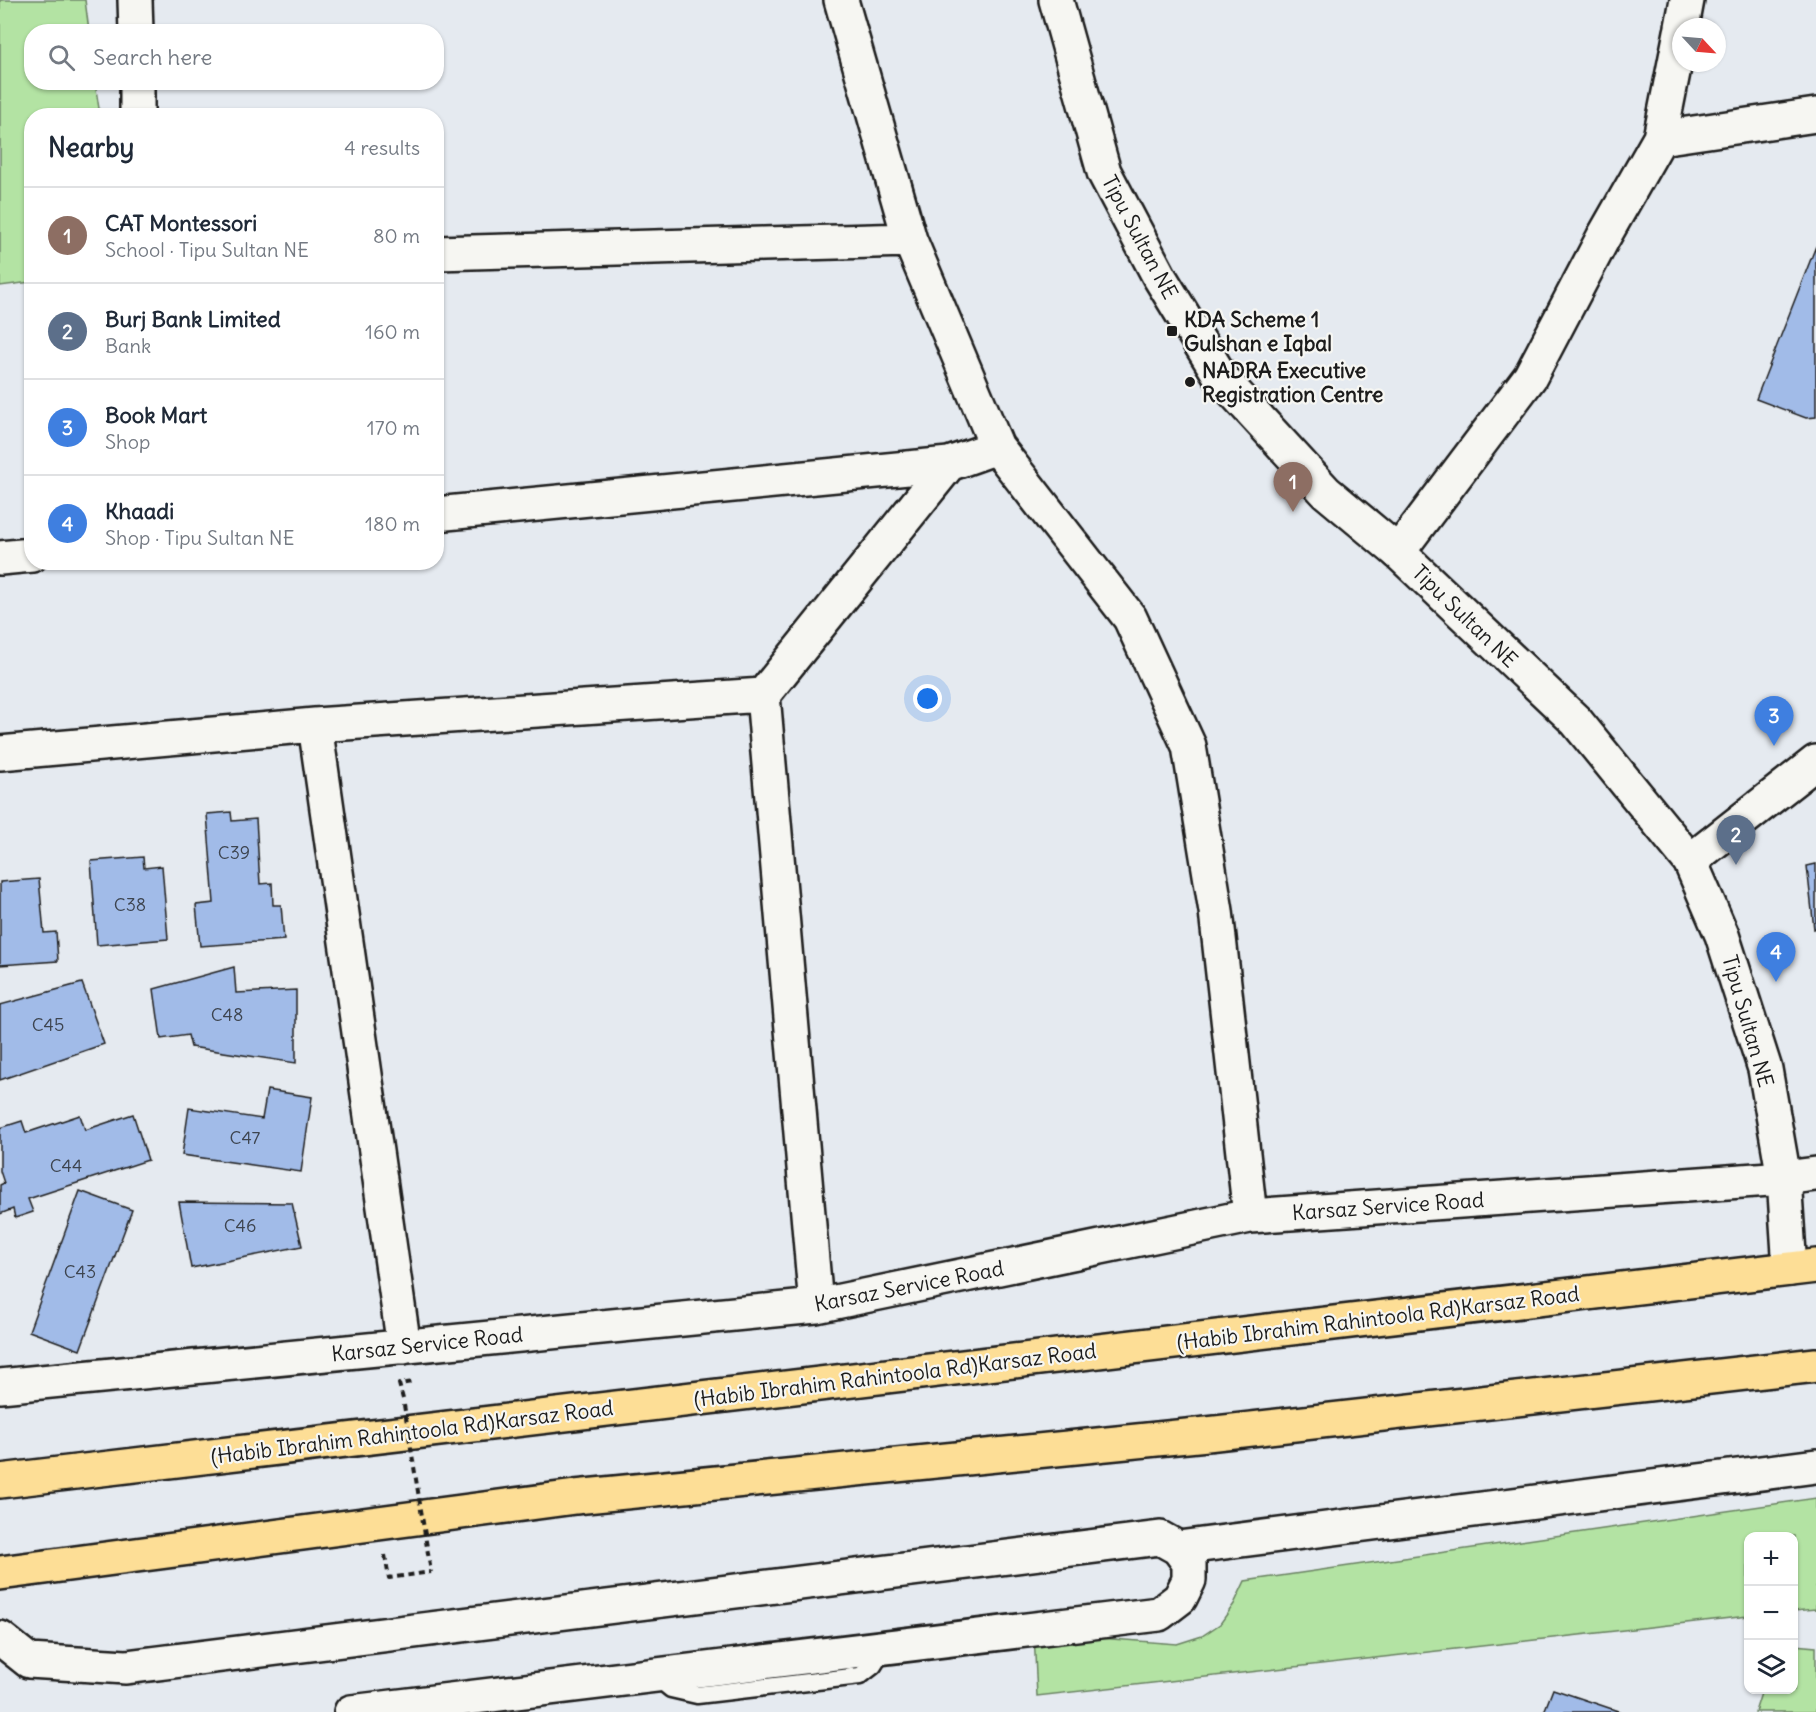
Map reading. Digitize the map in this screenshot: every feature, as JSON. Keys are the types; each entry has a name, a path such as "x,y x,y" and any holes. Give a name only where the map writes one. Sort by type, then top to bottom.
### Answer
{"highway":[{"name":"(Habib Ibrahim Rahintoola Rd)Karsaz Road","path":"0,1480 1803,1268"},
{"path":"0,1573 575,1497 1207,1434 1816,1365"}],"street":[{"path":"135,0 135,24"},
{"path":"841,0 910,240 997,447 1130,618 1189,746 1216,911 1250,1216"},
{"name":"Tipu Sultan NE","path":"1056,0 1104,171 1159,276 1222,379 1326,492 1398,552 1576,722 1690,861 1722,935 1765,1070 1803,1268"},
{"path":"1684,18 1687,0"},
{"path":"1398,552 1530,377 1603,238 1660,138 1673,72"},
{"path":"137,90 138,108"},
{"path":"1660,138 1816,115"},
{"path":"444,253 910,240"},
{"path":"444,513 949,464 997,447"},
{"path":"816,1306 763,695 949,464"},
{"path":"0,558 24,556"},
{"path":"0,753 315,725 763,695"},
{"path":"315,725 404,1347"},
{"path":"1690,861 1816,762"},
{"name":"Karsaz Service Road","path":"0,1386 816,1306 1250,1216 1816,1174"},
{"path":"1178,1548 1816,1466"},
{"path":"0,1638 29,1661 126,1667 1160,1538 1178,1548 1189,1563 1189,1580 1180,1598 1160,1614 351,1712"}],"path":[{"path":"389,1578 431,1572 399,1384 422,1381"}],"green space":[{"path":"0,0 85,0 88,24 24,24 24,90 96,90 99,108 24,108 24,283 0,286"},
{"path":"1816,1498 1816,1609 1798,1611 1798,1532 1744,1532 1744,1616 1037,1696 1034,1633 1177,1644 1202,1636 1220,1624 1234,1604 1245,1581"},
{"path":"1798,1645 1816,1647 1816,1712 1755,1712 1761,1694 1798,1694"}],"building":[{"path":"1816,246 1816,417 1806,418 1756,399"},
{"path":"231,812 232,821 256,819 260,884 272,883 273,905 281,905 284,940 200,946 196,905 214,903 207,814"},
{"path":"143,857 144,868 162,866 168,939 97,945 91,861"},
{"path":"1816,864 1816,928 1814,929 1807,866"},
{"path":"39,879 44,933 56,932 58,961 0,965 0,882"},
{"path":"234,967 236,993 296,990 296,1063 191,1047 188,1035 161,1039 154,989"},
{"path":"82,983 104,1044 0,1080 0,1005"},
{"path":"267,1090 312,1097 301,1172 182,1155 189,1108 262,1119"},
{"path":"133,1114 148,1160 28,1199 33,1212 15,1218 13,1209 0,1214 0,1185 4,1183 0,1171 0,1128 22,1121 26,1133 80,1115 85,1130"},
{"path":"80,1191 132,1210 80,1350 29,1331"},
{"path":"179,1202 292,1203 302,1246 191,1268"},
{"path":"1553,1689 1621,1712 1544,1712"}],"place":[{"name":"KDA Scheme 1 Gulshan e Iqbal","path":"1172,331"},
{"name":"NADRA Executive Registration Centre","path":"1190,382"},
{"name":"CAT Montessori","path":"1293,512"},
{"name":"Book Mart","path":"1774,746"},
{"name":"Burj Bank Limited","path":"1736,865"},
{"name":"Khaadi","path":"1776,982"}]}
